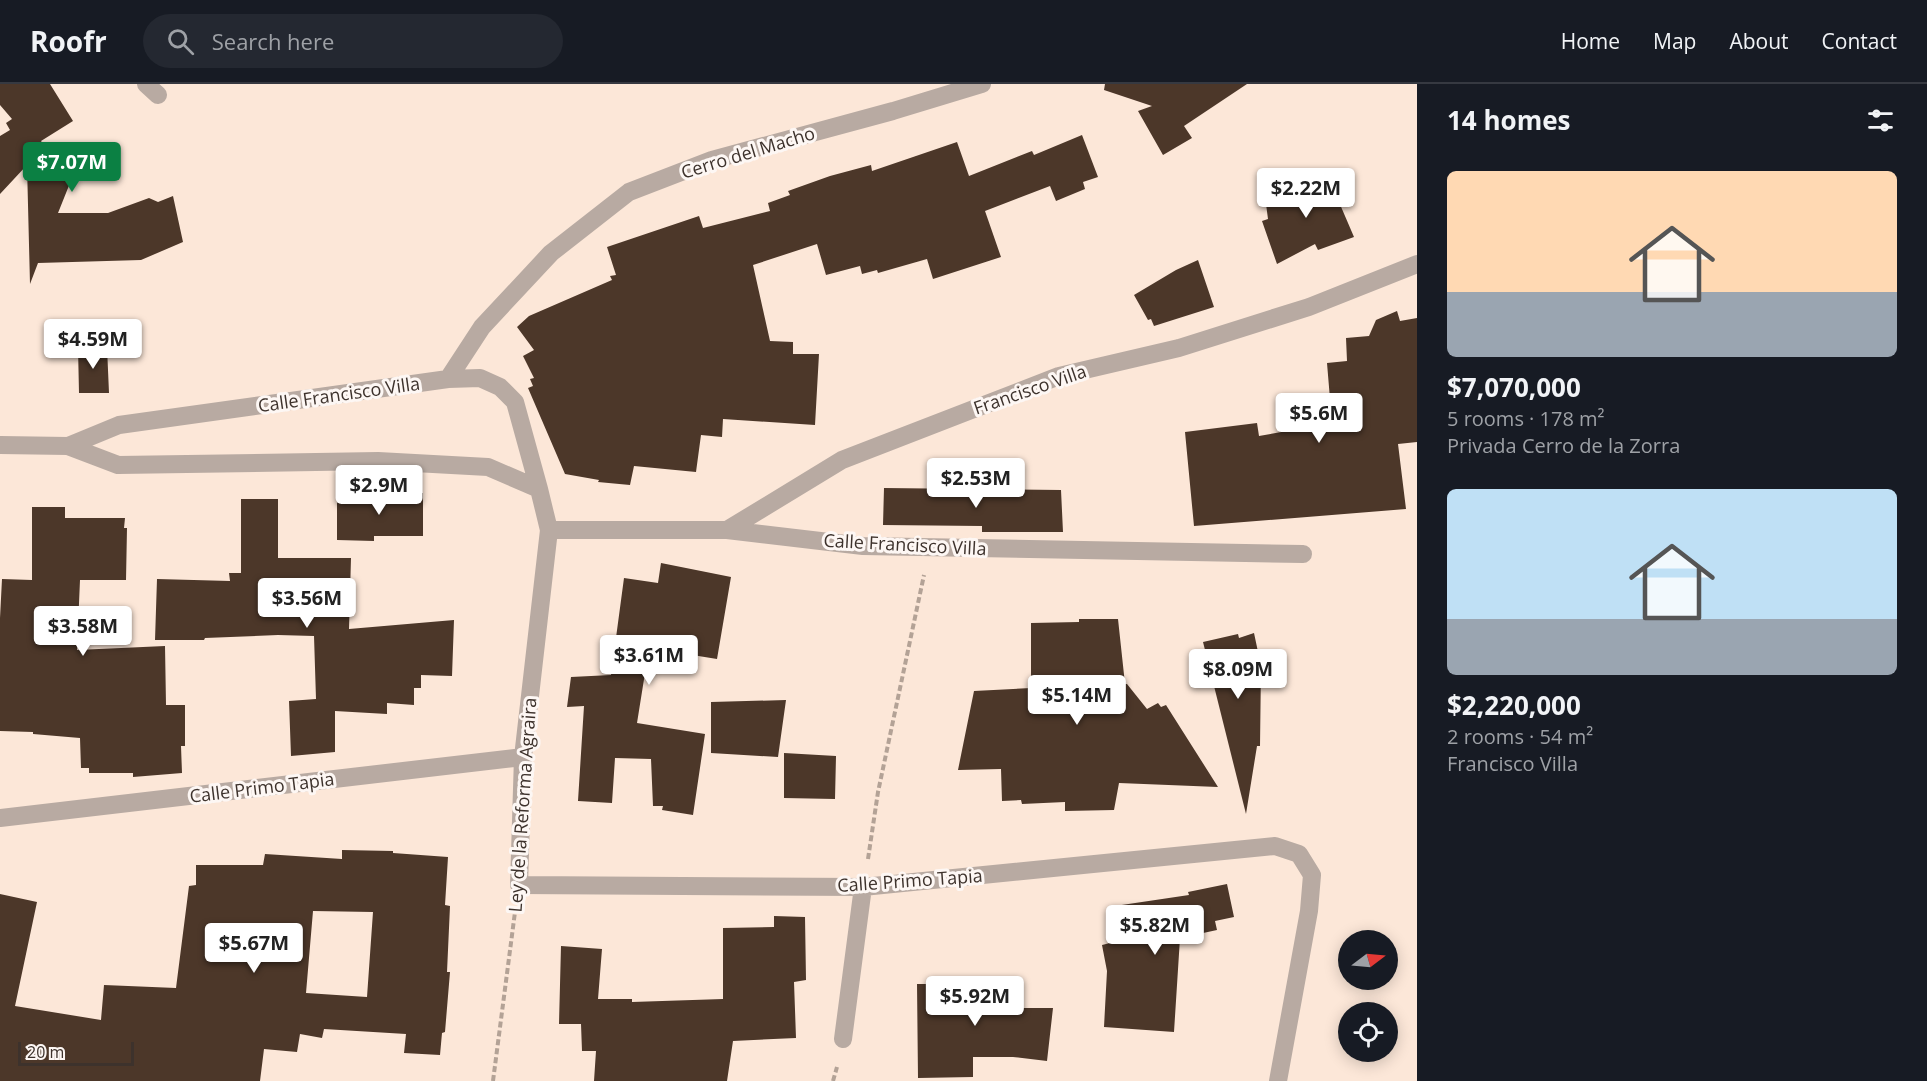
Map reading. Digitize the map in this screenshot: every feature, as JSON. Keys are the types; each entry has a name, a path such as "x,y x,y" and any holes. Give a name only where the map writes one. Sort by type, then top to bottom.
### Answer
{"street":[{"name":"Cerro del Macho","path":"448,380 482,327 551,253 629,192 712,160 893,111 982,84"},
{"name":"Francisco Villa","path":"727,530 842,460 1059,376 1179,348 1309,307 1417,264"},
{"name":"Calle Francisco Villa","path":"68,446 119,425 448,380 480,378 500,387 515,402 549,530 727,530 863,546 1303,555"},
{"name":"Calle Francisco Villa","path":"0,445 68,446 118,465 378,461 488,467 539,489"},
{"name":"Ley de la Reforma Agraira","path":"519,885 523,757 549,530"},
{"name":"Calle Primo Tapia","path":"0,818 523,757"},
{"name":"Calle Primo Tapia","path":"519,885 863,887 1275,846 1299,854 1312,875 1309,911 1278,1081"},
{"path":"843,1039 863,887"}],"path":[{"path":"863,887 878,792 929,548"},
{"name":"Ley de la Reforma Agraira","path":"493,1081 519,885"}],"building":[{"path":"0,84 50,84 73,121 41,141 70,183 58,213 108,213 149,198 158,202 173,196 183,242 141,260 38,263 30,284 27,165 0,194 0,136 10,130 6,123 12,119 0,105"},
{"path":"1105,84 1247,84 1184,126 1192,138 1163,155 1138,111 1152,106 1104,90"},
{"path":"1082,135 1098,177 1083,182 1085,189 1056,201 1050,186 985,211 1001,257 933,279 927,259 878,273 877,270 862,274 860,266 826,275 817,244 753,265 770,341 793,342 793,354 819,354 815,425 723,419 722,437 701,435 696,472 634,466 630,485 598,482 599,480 565,474 528,388 533,386 530,379 534,378 523,356 534,350 517,327 529,316 612,280 610,276 616,275 607,247 699,216 703,228 770,211 768,203 790,195 788,191 871,165 872,171 957,142 969,176 1032,151 1034,155"},
{"path":"1327,174 1354,237 1318,250 1315,244 1277,264 1262,221 1268,219 1266,204 1297,188 1298,183"},
{"path":"1198,260 1214,307 1154,326 1134,295"},
{"path":"1397,311 1400,321 1417,318 1417,442 1398,444 1406,509 1194,526 1185,432 1257,423 1259,436 1332,423 1327,363 1347,361 1346,338 1369,336 1376,320"},
{"path":"78,347 107,347 109,393 79,393"},
{"path":"884,488 1061,490 1063,532 982,532 982,526 883,525"},
{"path":"423,493 423,536 374,536 374,541 337,540 337,494"},
{"path":"241,499 278,499 278,558 351,558 349,629 454,620 452,676 421,675 421,688 414,688 414,705 387,703 387,714 335,711 335,752 291,756 289,701 316,699 314,636 278,635 205,638 204,640 155,640 157,579 230,581 229,573 241,573"},
{"path":"32,507 65,507 65,518 125,518 124,528 127,528 126,580 80,580 77,650 165,646 166,705 185,705 185,746 181,746 182,773 133,777 133,773 89,773 89,768 81,768 80,738 33,734 33,732 0,731 2,579 32,580"},
{"path":"661,563 731,577 717,659 649,648 637,723 705,734 693,815 662,810 663,806 653,806 651,759 615,758 612,803 578,801 584,706 567,707 571,677 611,675 624,578 658,583"},
{"path":"1079,619 1118,619 1125,684 1147,709 1158,703 1161,707 1166,705 1218,787 1119,783 1114,810 1065,811 1065,802 1022,804 1021,800 1002,801 1001,769 958,770 974,691 1031,688 1031,623 1079,622"},
{"path":"1254,633 1261,666 1260,746 1257,746 1246,814 1203,642 1238,634 1239,638"},
{"path":"786,700 778,757 711,753 711,702"},
{"path":"784,753 836,756 835,799 784,798"},
{"path":"342,850 393,851 393,853 448,857 445,905 450,906 447,972 450,972 445,1032 442,1033 440,1055 404,1053 406,1034 324,1029 322,1038 300,1034 297,1052 264,1049 260,1081 0,1081 0,894 37,902 15,1006 101,1020 104,985 176,988 189,886 196,885 196,865 263,865 265,854 342,859","holes":["313,911 373,912 367,997 306,993"]},
{"path":"1227,884 1234,917 1215,921 1217,930 1180,938 1174,1032 1104,1027 1107,971 1102,945 1110,943 1107,929 1120,927 1115,906 1189,895 1188,892"},
{"path":"774,916 805,917 806,980 794,982 796,1038 733,1041 727,1081 594,1081 596,1051 582,1051 581,1024 559,1024 561,946 602,949 598,999 632,999 632,1002 723,999 723,928 774,927"},
{"path":"1007,978 1008,1008 1053,1008 1047,1061 1013,1057 973,1057 973,1077 918,1078 917,984 960,984 959,979"}]}
